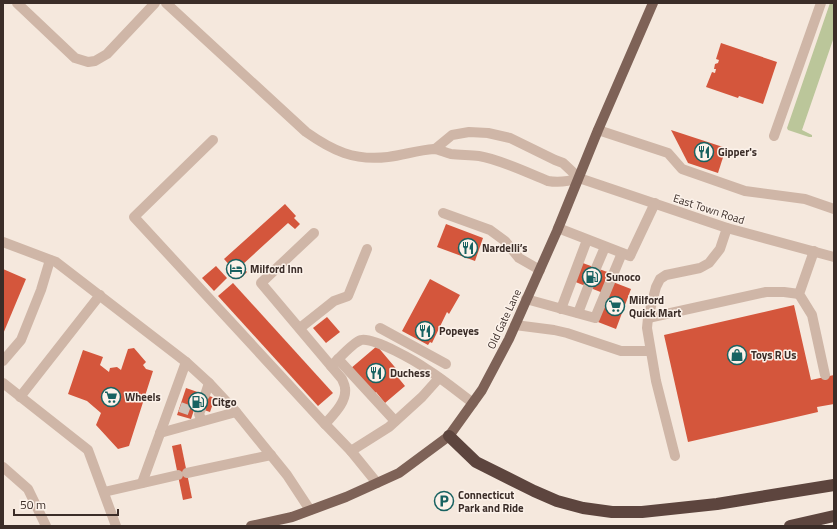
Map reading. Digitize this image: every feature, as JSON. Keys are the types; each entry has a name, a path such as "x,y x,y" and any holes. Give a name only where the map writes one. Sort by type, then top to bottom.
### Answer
{"highway":[{"path":"449,436 476,462 534,491 557,501 584,508 612,512 642,512 717,504 834,485"},
{"path":"790,526 834,516"}],"main road":[{"name":"Old Gate Lane","path":"251,526 292,517 346,497 399,473 449,436 482,390 515,326 653,3"}],"street":[{"path":"17,3 75,58 88,62 95,61 107,54 154,3"},
{"path":"166,3 306,132 326,145 346,154 367,158 389,157 435,149 449,154 478,156 490,159 556,183 578,178 563,163 510,138 488,133 469,132 452,135 435,149"},
{"path":"774,136 820,3"},
{"path":"598,130 668,153 682,169 745,191 805,199 834,210"},
{"path":"214,140 134,217 351,451 377,483"},
{"name":"East Town Road","path":"578,178 727,228 834,257"},
{"path":"558,228 630,256 655,203"},
{"path":"443,213 490,230 505,241 519,258 540,270"},
{"path":"675,456 650,351 647,328 648,318 656,287 660,279 666,275 700,268 709,263 720,248 727,228"},
{"path":"314,232 261,283 300,328 395,421"},
{"path":"561,309 587,240"},
{"path":"3,242 56,262 186,362 209,383 236,412 287,475 310,510"},
{"path":"596,268 604,247"},
{"path":"300,328 334,301 348,296 367,249"},
{"path":"799,294 814,251"},
{"path":"526,299 595,318 622,253"},
{"path":"3,362 21,340 41,290 50,260"},
{"path":"578,313 588,287"},
{"path":"648,318 766,292 799,294"},
{"path":"799,294 812,315 825,375"},
{"path":"20,397 100,295"},
{"path":"515,326 554,330 567,333 621,351 650,351"},
{"path":"380,328 446,364"},
{"path":"335,363 357,342 372,340 428,369 473,403"},
{"path":"142,483 160,433 176,405 186,362"},
{"path":"325,424 335,413 343,400 345,389 335,363"},
{"path":"351,451 389,427 422,397 439,378"},
{"path":"3,383 88,450 116,526"},
{"path":"205,395 209,383"},
{"path":"160,433 199,414 236,412"},
{"path":"104,492 271,455"},
{"path":"3,467 28,489 46,526"}],"green space":[{"path":"830,3 834,3 834,37 802,130 812,135 812,137 809,137 788,130 787,128"}],"building":[{"path":"721,43 777,62 763,104 739,96 738,98 706,87 712,72 715,73 715,64 718,63 719,60 716,59"},
{"name":"Gipper's","path":"671,130 726,148 718,173 688,163"},
{"path":"285,204 296,216 294,218 300,224 295,229 288,223 241,266 247,272 241,278 224,259"},
{"path":"446,224 483,238 475,261 437,247"},
{"name":"Sunoco","path":"580,262 610,273 603,293 573,281"},
{"path":"216,266 227,278 214,291 202,278"},
{"path":"3,269 26,279 3,334"},
{"path":"430,279 460,295 449,314 447,312 432,343 430,342 428,345 402,331"},
{"name":"Milford Quick Mart","path":"613,282 631,289 616,329 598,322"},
{"path":"233,283 333,393 318,406 218,296"},
{"name":"Toys R Us","path":"794,305 811,380 834,375 834,404 817,407 818,412 688,442 664,335"},
{"path":"327,317 340,332 326,343 313,328"},
{"name":"Duchess","path":"377,346 399,372 396,375 405,386 385,403 376,392 373,395 350,369"},
{"name":"Wheels","path":"134,348 146,362 143,365 146,369 153,371 129,446 118,449 96,425 101,413 87,401 68,394 83,350 103,357 100,365 109,372 110,368 117,367 121,370 128,349"},
{"name":"Citgo","path":"186,388 215,398 210,412 195,407 191,419 177,415"},
{"path":"181,444 192,498 183,500 172,446"}],"tunnel":[{"path":"588,287 596,268"},
{"path":"180,407 194,412"}],"place":[{"name":"Gipper's","path":"704,152"},
{"name":"Nardelli’s","path":"468,248"},
{"name":"Milford Inn","path":"236,269"},
{"name":"Sunoco","path":"592,277"},
{"name":"Milford Quick Mart","path":"615,306"},
{"name":"Popeyes","path":"425,331"},
{"name":"Toys R Us","path":"737,355"},
{"name":"Duchess","path":"376,373"},
{"name":"Wheels","path":"111,397"},
{"name":"Citgo","path":"198,402"},
{"name":"Connecticut Park and Ride","path":"444,501"}]}
